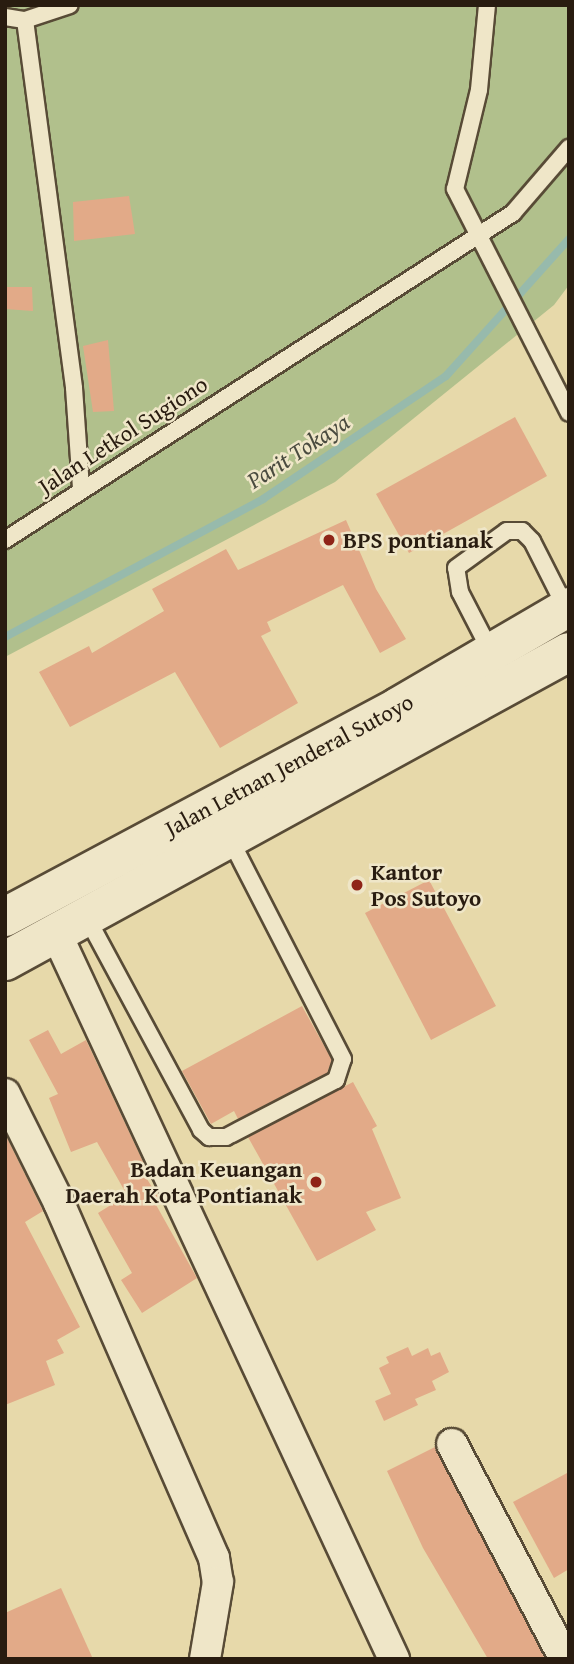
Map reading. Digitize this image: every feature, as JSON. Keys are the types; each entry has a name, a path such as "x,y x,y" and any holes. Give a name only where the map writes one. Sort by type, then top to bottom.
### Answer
{"street":[{"name":"Jalan Letnan Jenderal Sutoyo","path":"5,961 229,836 407,720 491,652 568,607"},
{"name":"Jalan Letnan Jenderal Sutoyo","path":"5,917 407,720 569,652"},
{"path":"71,925 394,1659"},
{"path":"5,1094 59,1203 214,1558 218,1582 205,1659"},
{"path":"452,1444 565,1659"}],"lane":[{"path":"5,17 25,20 70,5"},
{"path":"487,5 479,90 455,189 526,334 569,412"},
{"path":"25,20 74,388 81,489"},
{"name":"Jalan Letkol Sugiono","path":"5,540 266,369 513,213 569,148"},
{"path":"491,652 460,592 456,568 507,531 522,531 533,541 568,607"},
{"path":"71,925 201,1130 209,1137 226,1137 336,1080 343,1059 229,836"}],"green space":[{"path":"5,5 569,5 569,285 554,305 335,482 5,657"}],"building":[{"path":"129,196 135,234 74,241 73,202"},
{"path":"5,287 32,287 33,311 5,309"},
{"path":"108,340 114,411 93,412 83,346"},
{"path":"515,417 547,476 409,553 376,494"},
{"path":"346,520 376,589 406,639 380,653 343,585 267,622 271,631 261,636 298,703 220,748 175,672 70,727 39,672 89,646 92,653 164,611 152,589 226,549 238,570"},
{"path":"429,880 496,1006 431,1040 365,913"},
{"path":"302,1006 332,1060 327,1073 238,1119 234,1111 211,1124 182,1071"},
{"path":"48,1030 61,1054 86,1040 146,1168 142,1171 160,1200 155,1203 197,1278 142,1313 121,1280 132,1273 98,1213 127,1195 97,1142 71,1152 49,1098 58,1094 29,1040"},
{"path":"353,1082 377,1126 372,1129 401,1198 366,1212 376,1230 317,1261 248,1137"},
{"path":"5,1134 43,1211 25,1222 80,1327 57,1340 64,1353 46,1361 55,1385 5,1405"},
{"path":"408,1347 412,1356 428,1348 431,1356 440,1352 449,1372 432,1381 436,1390 415,1399 418,1405 384,1421 375,1401 391,1394 379,1368 389,1363 386,1357"},
{"path":"435,1447 545,1659 488,1659 423,1548 387,1471"},
{"path":"569,1472 569,1569 554,1578 513,1502"},
{"path":"61,1588 93,1659 5,1659 5,1613"}],"waterway":[{"name":"Parit Tokaya","path":"5,637 263,499 446,376 569,239"}],"place":[{"name":"BPS pontianak","path":"329,540"},
{"name":"Kantor Pos Sutoyo","path":"357,885"},
{"name":"Badan Keuangan Daerah Kota Pontianak","path":"316,1182"}]}
